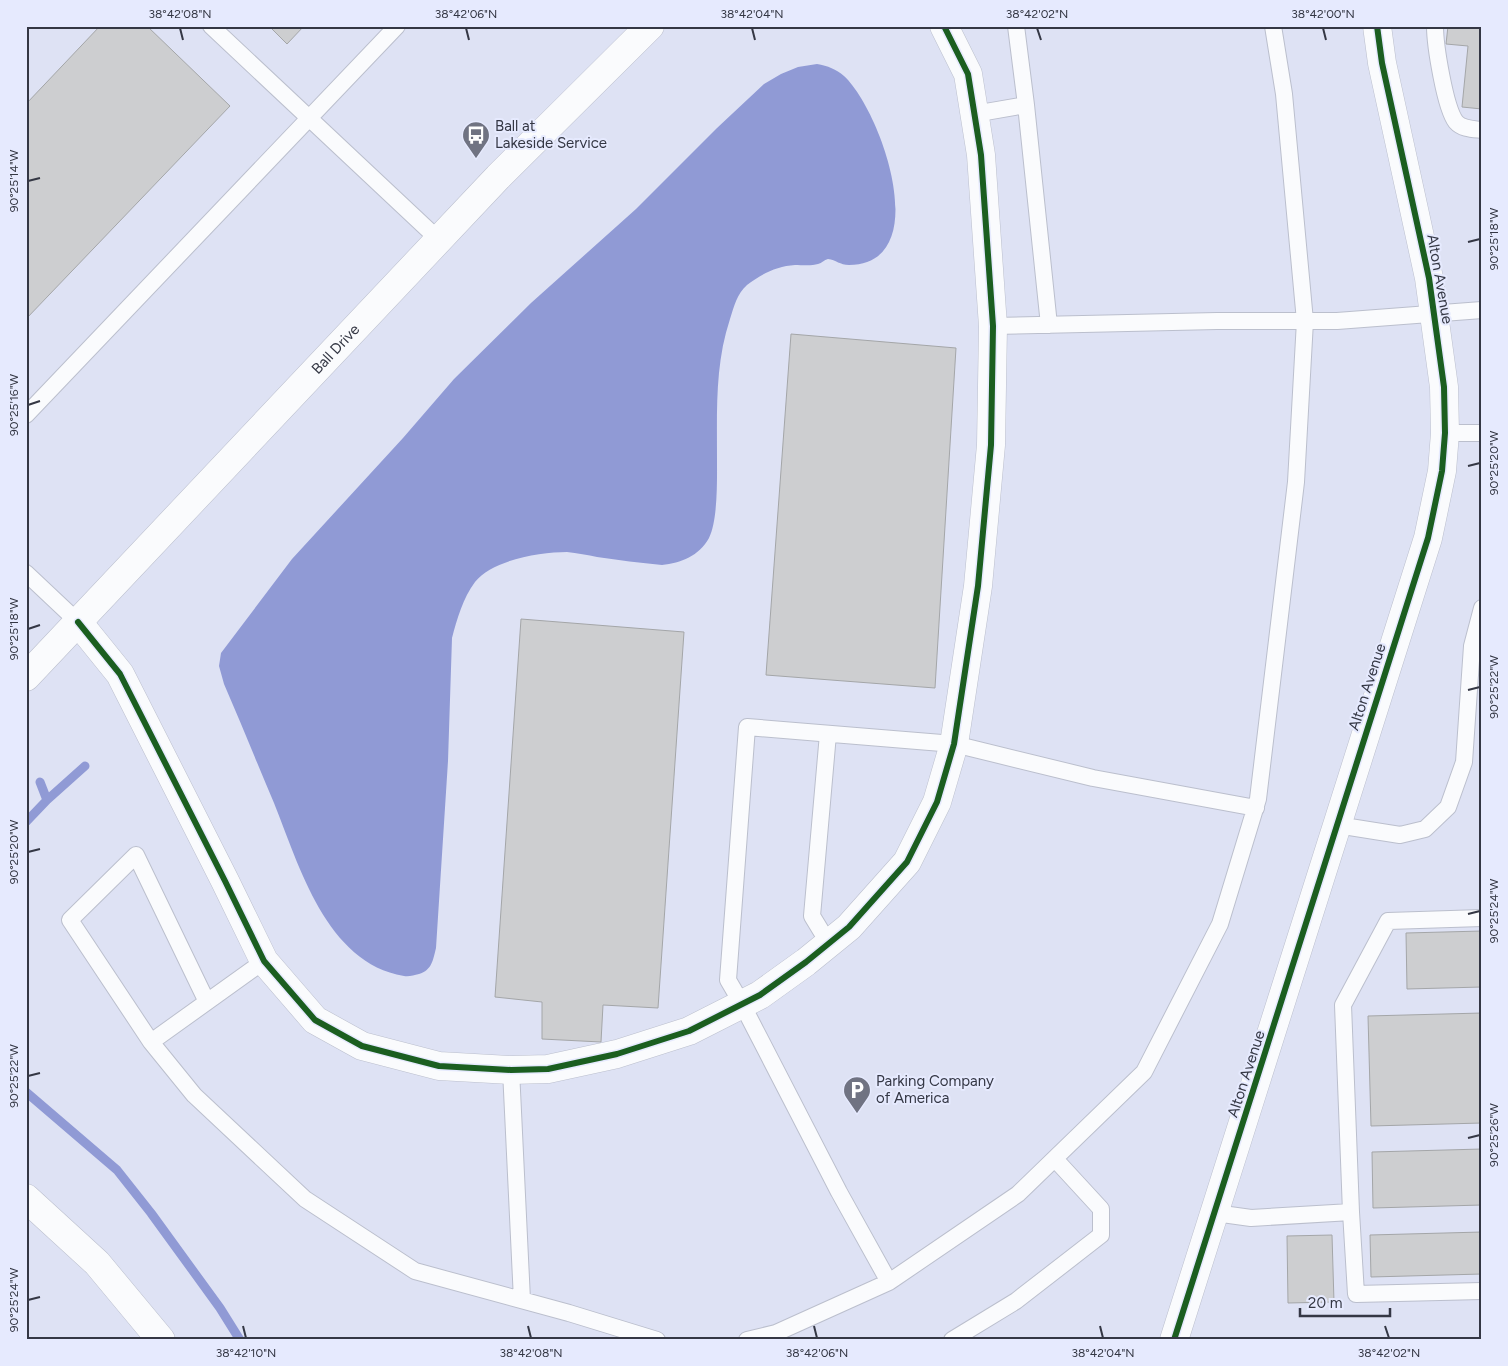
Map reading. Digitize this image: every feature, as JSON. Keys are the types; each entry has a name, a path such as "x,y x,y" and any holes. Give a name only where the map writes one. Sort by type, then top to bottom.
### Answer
{"street":[{"name":"Ball Drive","path":"26,677 498,177 650,26"},
{"path":"78,622 120,674 264,961 315,1020 362,1046 439,1066 511,1070 548,1069 617,1054 690,1031 760,995 806,962 849,927 907,862 937,802 954,744 978,586 988,482 991,445 993,326 981,155 968,74 944,26"},
{"name":"Alton Avenue","path":"1174,1340 1428,538 1442,471 1445,433 1444,387 1430,278 1382,63 1377,26"},
{"path":"26,1198 97,1263 161,1340"}],"lane":[{"path":"212,26 439,240"},
{"path":"26,415 397,26"},
{"path":"1016,26 1049,325"},
{"path":"746,1340 776,1333 792,1333 889,1282 1018,1194 1144,1072 1220,924 1256,808 1260,789 1296,482 1306,320 1284,94 1273,26"},
{"path":"1435,26 1435,42 1450,109 1457,123 1464,128 1482,130"},
{"path":"974,114 1026,105"},
{"path":"993,326 1337,321 1482,310"},
{"path":"1445,433 1482,433"},
{"path":"26,574 78,622"},
{"path":"1337,825 1400,835 1425,829 1448,807 1464,762 1472,646 1482,608"},
{"path":"889,1282 834,1184 728,980 747,727 954,744 1093,778 1256,808"},
{"path":"828,734 812,916 829,944"},
{"path":"207,1002 136,855 70,920 151,1042 194,1095 305,1199 415,1270 612,1325 657,1340"},
{"path":"1482,918 1388,921 1343,1004 1356,1294 1482,1291"},
{"path":"151,1042 264,961"},
{"path":"511,1070 522,1300"},
{"path":"952,1340 1016,1301 1101,1235 1101,1209 1055,1159"},
{"path":"1215,1212 1251,1218 1351,1212"}],"water":[{"path":"817,64 832,68 844,76 858,94 873,120 885,150 893,183 895,214 890,240 875,258 849,265 828,259 816,265 795,265 770,271 747,285 736,300 725,336 719,370 717,488 714,521 709,538 700,550 689,558 662,565 567,552 544,554 504,563 483,574 475,582 458,616 452,638 448,761 434,957 427,970 411,976 404,976 377,967 354,952 335,932 319,908 306,882 224,684 219,666 221,653 292,559 403,438 454,379 531,303 636,209 764,84 798,67"}],"building":[{"path":"100,26 147,26 230,106 26,319 26,104"},
{"path":"269,26 304,26 287,44"},
{"path":"1448,26 1482,26 1482,109 1462,107 1468,46 1446,44"},
{"path":"791,334 956,348 935,688 766,675"},
{"path":"521,619 684,632 658,1008 603,1005 601,1042 542,1039 542,1002 495,997"},
{"path":"1482,931 1482,987 1407,989 1406,933"},
{"path":"1482,1013 1482,1123 1371,1126 1368,1016"},
{"path":"1482,1149 1482,1205 1373,1208 1372,1152"},
{"path":"1482,1232 1482,1274 1371,1277 1370,1235"},
{"path":"1332,1235 1334,1302 1288,1303 1287,1236"}],"waterway":[{"path":"47,800 85,766"},
{"path":"26,822 47,800 40,782"},
{"path":"26,1092 117,1170 151,1213 220,1308 240,1340"}],"cycle path":[{"path":"78,622 120,674 264,961 315,1020 362,1046 439,1066 511,1070 548,1069 617,1054 689,1031 760,995 806,962 849,927 907,862 937,802 954,744 978,586 991,445 993,326 981,155 968,74 944,26"},
{"path":"1174,1340 1428,538 1442,471 1445,433 1444,387 1429,278 1382,63 1377,26"}],"place":[{"name":"Ball at Lakeside Service","path":"476,159"},
{"name":"Parking Company of America","path":"857,1114"}]}
